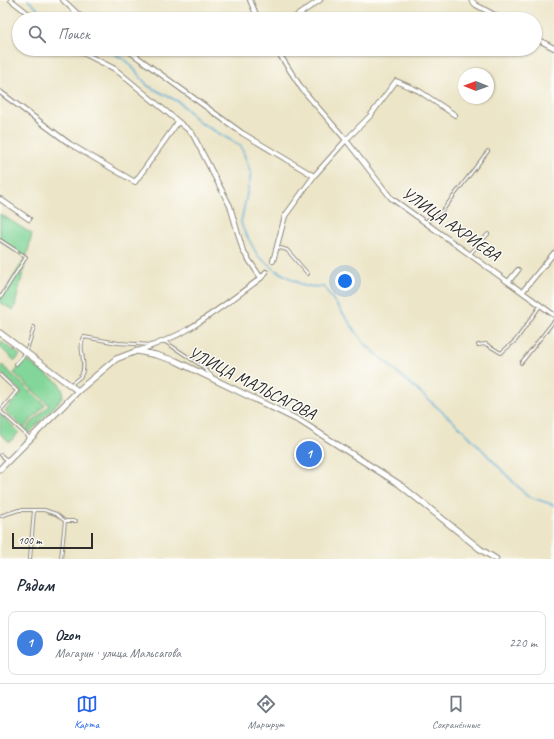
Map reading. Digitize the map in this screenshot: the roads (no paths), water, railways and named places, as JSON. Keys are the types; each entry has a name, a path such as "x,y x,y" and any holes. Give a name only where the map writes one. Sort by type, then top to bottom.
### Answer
{"street":[{"path":"11,0 26,12"},
{"path":"63,0 76,12"},
{"path":"250,0 255,12"},
{"path":"302,12 320,0"},
{"path":"471,0 476,5 489,12"},
{"path":"542,42 554,48"},
{"path":"89,56 115,69 192,133 230,206 243,251 261,278"},
{"path":"136,56 242,132 314,176"},
{"name":"УЛИЦА АХРИЕВА","path":"281,56 302,89 346,140 391,198 554,314"},
{"path":"273,261 286,216 314,176 370,116 396,81 419,91 455,116"},
{"path":"0,92 70,144 135,182 178,122"},
{"path":"0,200 29,219"},
{"path":"523,291 554,252"},
{"path":"509,281 518,270"},
{"path":"0,469 78,392 116,359 163,341 186,330 261,278 266,272"},
{"path":"0,333 78,392"},
{"name":"УЛИЦА МАЛЬСАГОВА","path":"137,351 176,361 300,421 399,484 480,549 496,559"}],"lane":[{"path":"425,222 443,210 488,151"},
{"path":"470,254 488,234"},
{"path":"0,240 26,257 1,297 0,296"},
{"path":"277,247 287,250 308,274"},
{"path":"478,345 486,344 501,353 516,340 541,305"},
{"path":"521,363 554,321"},
{"path":"16,364 26,353 34,327"},
{"path":"70,385 80,376 82,371 84,363 82,342 84,337 118,344 153,345"},
{"path":"163,341 199,364 216,380"},
{"path":"0,375 17,391 0,411 30,438"},
{"path":"1,455 8,461"},
{"path":"0,516 19,510 44,510 56,514 65,520 76,521"},
{"path":"30,559 34,510"},
{"path":"61,559 65,520"}],"waterway":[{"path":"28,0 41,12"},
{"path":"118,56 128,62 148,86 179,102 199,122 241,146 251,174 241,222 243,229 258,256 277,271 304,286 324,287 364,343 463,430 527,496 554,505"}],"place":[{"name":"Ozon","path":"309,454"}]}
